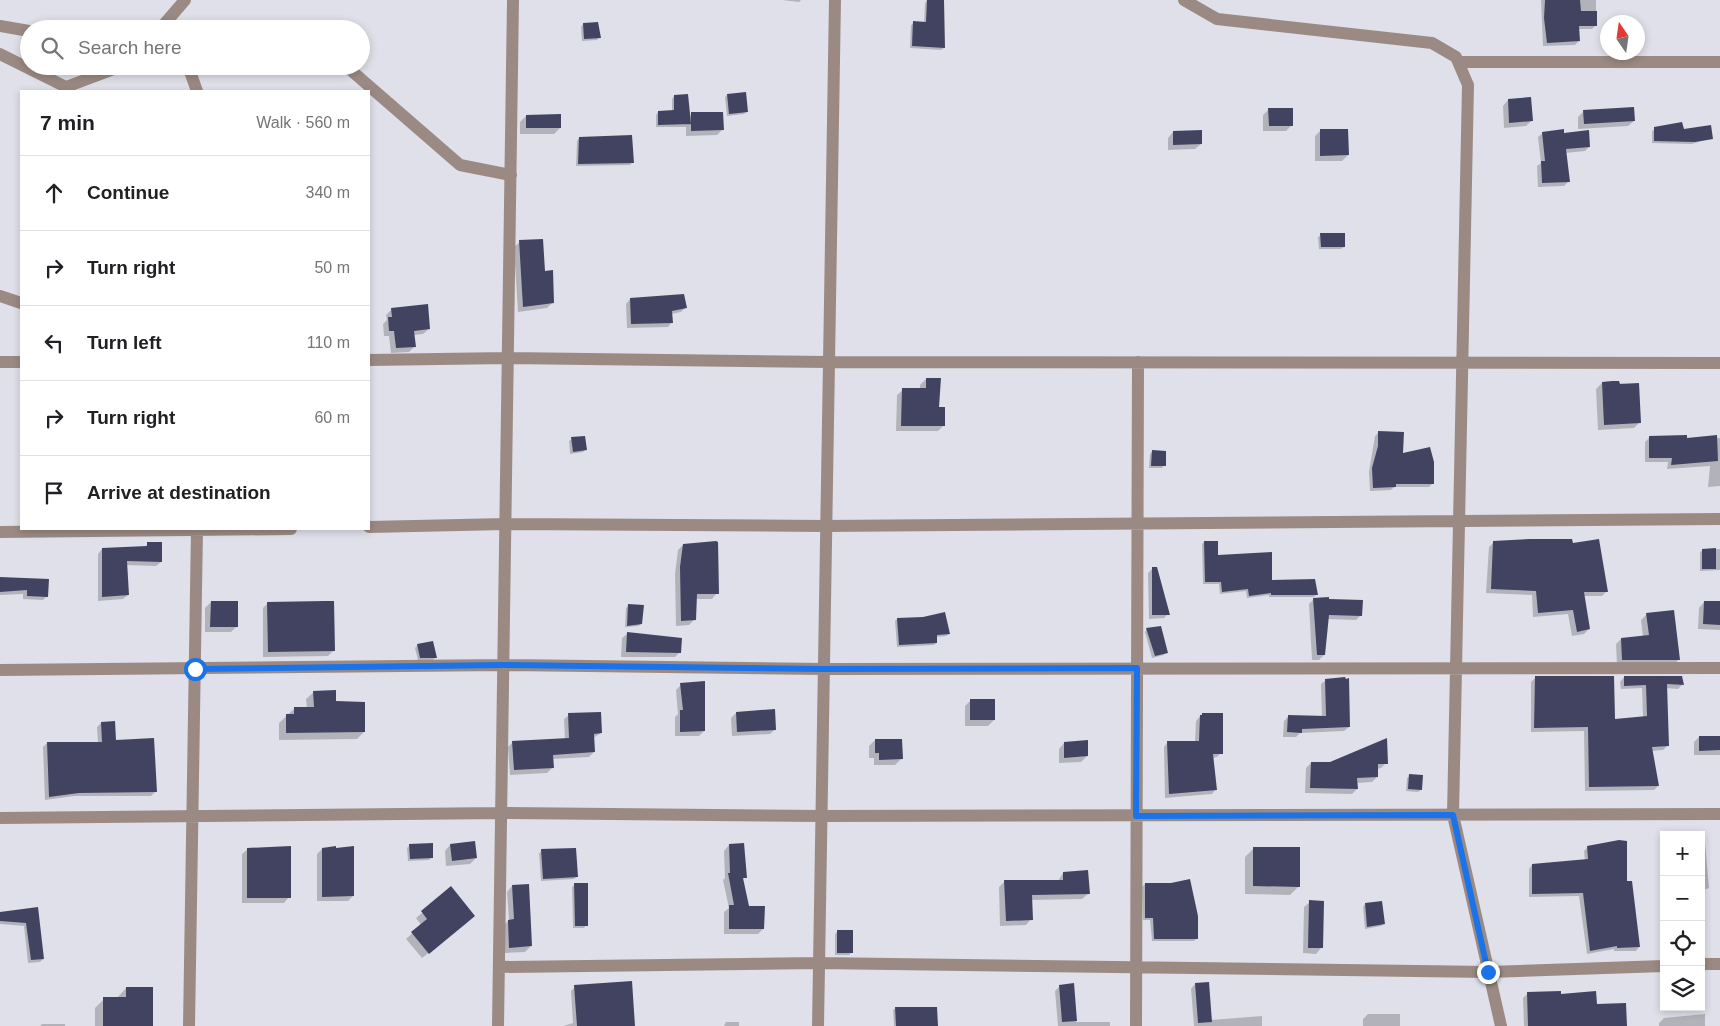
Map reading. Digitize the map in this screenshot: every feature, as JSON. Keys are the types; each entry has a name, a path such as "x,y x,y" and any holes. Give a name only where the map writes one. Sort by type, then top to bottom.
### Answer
{"street":[{"path":"168,20 185,0"},
{"path":"498,1026 513,0"},
{"path":"818,1026 835,0"},
{"path":"1184,0 1217,19 1432,43 1456,57 1468,85 1453,815 1501,1026"},
{"path":"0,26 20,29"},
{"path":"0,54 20,64"},
{"path":"1458,62 1720,62"},
{"path":"42,75 66,87 98,75"},
{"path":"191,75 197,90"},
{"path":"356,75 460,165 511,175"},
{"path":"0,296 20,303"},
{"path":"370,360 508,358 828,362 1720,363"},
{"path":"0,362 20,362"},
{"path":"1136,1026 1138,362"},
{"path":"370,527 506,524 825,526 1720,519"},
{"path":"0,532 197,530 189,1026"},
{"path":"0,670 503,665 823,669 1720,668"},
{"path":"0,818 192,818 501,813 820,816 1720,814"},
{"path":"499,967 818,963 1488,972 1660,966"},
{"path":"1705,964 1720,964"}],"building":[{"path":"927,0 944,0 945,48 912,46 913,21 926,22"},
{"path":"1545,0 1580,0 1581,11 1597,11 1597,26 1579,26 1580,41 1547,43 1544,18"},
{"path":"598,22 601,38 584,39 583,23"},
{"path":"746,92 748,112 729,114 727,94"},
{"path":"688,94 691,124 658,125 658,111 674,110 674,95"},
{"path":"1531,97 1533,121 1509,123 1508,99"},
{"path":"1634,107 1635,121 1584,124 1583,110"},
{"path":"1268,108 1293,108 1293,126 1269,126"},
{"path":"691,112 723,112 724,130 691,131"},
{"path":"561,114 561,128 526,128 526,115"},
{"path":"1682,122 1684,129 1711,125 1713,139 1695,142 1654,141 1654,127"},
{"path":"1320,129 1348,129 1349,155 1320,156"},
{"path":"1564,129 1564,133 1589,130 1590,147 1566,149 1570,182 1542,183 1541,161 1545,161 1542,132"},
{"path":"1202,130 1202,144 1173,145 1173,131"},
{"path":"632,135 634,163 578,164 579,137"},
{"path":"1320,233 1345,233 1345,247 1321,247"},
{"path":"543,239 545,271 553,270 554,303 523,307 519,240"},
{"path":"684,294 687,308 672,311 673,323 631,324 630,298"},
{"path":"428,304 430,329 414,331 416,347 396,348 394,331 389,331 388,317 392,317 391,308"},
{"path":"926,378 941,378 939,407 945,407 945,426 901,426 902,388 926,388"},
{"path":"1619,381 1620,384 1639,383 1641,423 1604,425 1602,382"},
{"path":"1378,431 1404,432 1403,453 1430,447 1434,462 1434,484 1396,484 1396,487 1373,488 1372,468 1378,446"},
{"path":"1687,435 1687,438 1717,435 1718,461 1671,465 1672,458 1649,458 1649,436"},
{"path":"585,436 587,450 573,452 571,437"},
{"path":"1152,450 1166,451 1166,466 1151,466"},
{"path":"1572,539 1573,543 1599,539 1608,592 1584,592 1590,629 1577,632 1573,610 1538,613 1536,591 1491,589 1493,541"},
{"path":"1204,541 1218,541 1218,555 1272,552 1272,580 1315,579 1318,595 1271,595 1271,593 1249,596 1248,589 1222,592 1221,582 1205,582"},
{"path":"147,542 162,542 162,562 127,561 129,595 102,597 102,548 147,546"},
{"path":"718,542 719,594 697,594 696,620 681,621 680,567 683,544"},
{"path":"1716,548 1716,569 1702,569 1702,549"},
{"path":"1152,567 1157,567 1170,615 1152,615"},
{"path":"0,577 49,579 48,597 27,596 27,590 0,592"},
{"path":"1329,597 1329,599 1363,600 1362,616 1329,615 1325,655 1317,655 1313,598"},
{"path":"211,601 238,601 238,627 210,627"},
{"path":"334,601 335,651 268,652 267,602"},
{"path":"1704,601 1720,601 1720,625 1703,624"},
{"path":"628,604 644,605 642,624 627,626"},
{"path":"1674,610 1680,660 1622,660 1621,638 1649,635 1646,613"},
{"path":"945,612 950,634 937,635 937,643 899,645 897,618 923,617"},
{"path":"1161,626 1168,653 1155,656 1146,628"},
{"path":"627,632 682,638 681,653 626,652"},
{"path":"433,641 437,658 420,658 417,644"},
{"path":"1535,676 1614,676 1615,719 1647,716 1646,685 1624,686 1624,676 1682,676 1684,685 1667,684 1669,746 1652,747 1659,786 1589,787 1588,727 1534,728"},
{"path":"1345,677 1346,679 1349,678 1350,727 1302,729 1302,733 1287,732 1288,715 1326,716 1325,679"},
{"path":"705,681 705,731 680,732 680,710 683,710 680,683"},
{"path":"336,690 336,701 365,702 365,732 286,733 286,714 294,714 294,707 314,707 313,691"},
{"path":"970,699 995,699 995,720 970,720"},
{"path":"775,709 776,730 737,732 736,712"},
{"path":"601,712 602,733 594,734 595,752 553,755 554,768 514,770 512,741 569,738 568,713"},
{"path":"1202,713 1223,713 1223,754 1213,754 1217,790 1169,794 1167,741 1199,741 1200,715"},
{"path":"115,721 116,740 154,738 157,792 79,793 49,797 47,742 102,742 101,722"},
{"path":"1699,736 1720,736 1720,750 1699,751"},
{"path":"1387,738 1388,764 1378,764 1378,777 1357,778 1358,789 1310,788 1311,762 1330,762"},
{"path":"875,739 902,739 903,759 879,760 879,753 875,753"},
{"path":"1088,740 1088,756 1064,758 1064,742"},
{"path":"1409,774 1423,775 1422,790 1408,789"},
{"path":"1619,840 1627,841 1627,881 1632,881 1640,947 1617,948 1617,946 1590,951 1583,893 1532,894 1532,864 1588,859 1587,846"},
{"path":"475,841 477,858 452,861 450,844"},
{"path":"433,843 433,858 410,859 409,844"},
{"path":"744,843 747,878 743,878 749,906 765,906 764,929 729,929 729,905 734,905 728,873 730,873 729,844"},
{"path":"291,846 291,898 247,898 247,848"},
{"path":"336,846 336,848 354,846 354,896 322,897 322,848"},
{"path":"1253,847 1300,847 1300,887 1253,886"},
{"path":"576,848 578,877 543,879 541,849"},
{"path":"1088,870 1090,894 1032,895 1033,920 1006,921 1004,880 1063,880 1063,872"},
{"path":"1190,879 1198,916 1198,939 1154,939 1153,918 1145,918 1145,883 1171,883"},
{"path":"574,883 588,883 588,926 575,926"},
{"path":"529,884 532,946 509,948 508,920 514,919 512,885"},
{"path":"451,886 475,916 429,954 411,932 427,919 421,911"},
{"path":"1309,900 1324,901 1323,948 1308,948"},
{"path":"1382,901 1385,924 1367,927 1365,903"},
{"path":"38,907 44,959 31,960 26,923 0,921 0,912"},
{"path":"837,930 853,930 853,953 837,953"},
{"path":"632,981 635,1026 577,1026 574,985"},
{"path":"1209,982 1212,1022 1198,1023 1195,983"},
{"path":"1074,983 1077,1021 1062,1022 1059,985"},
{"path":"126,987 153,987 153,1026 103,1026 103,997 126,997"},
{"path":"1561,991 1561,994 1596,991 1597,1004 1626,1003 1627,1026 1528,1026 1527,992"},
{"path":"895,1007 937,1007 938,1026 896,1026"}],"route":[{"path":"195,669 503,665 823,669 1137,668 1136,816 1453,815 1488,972"}]}
